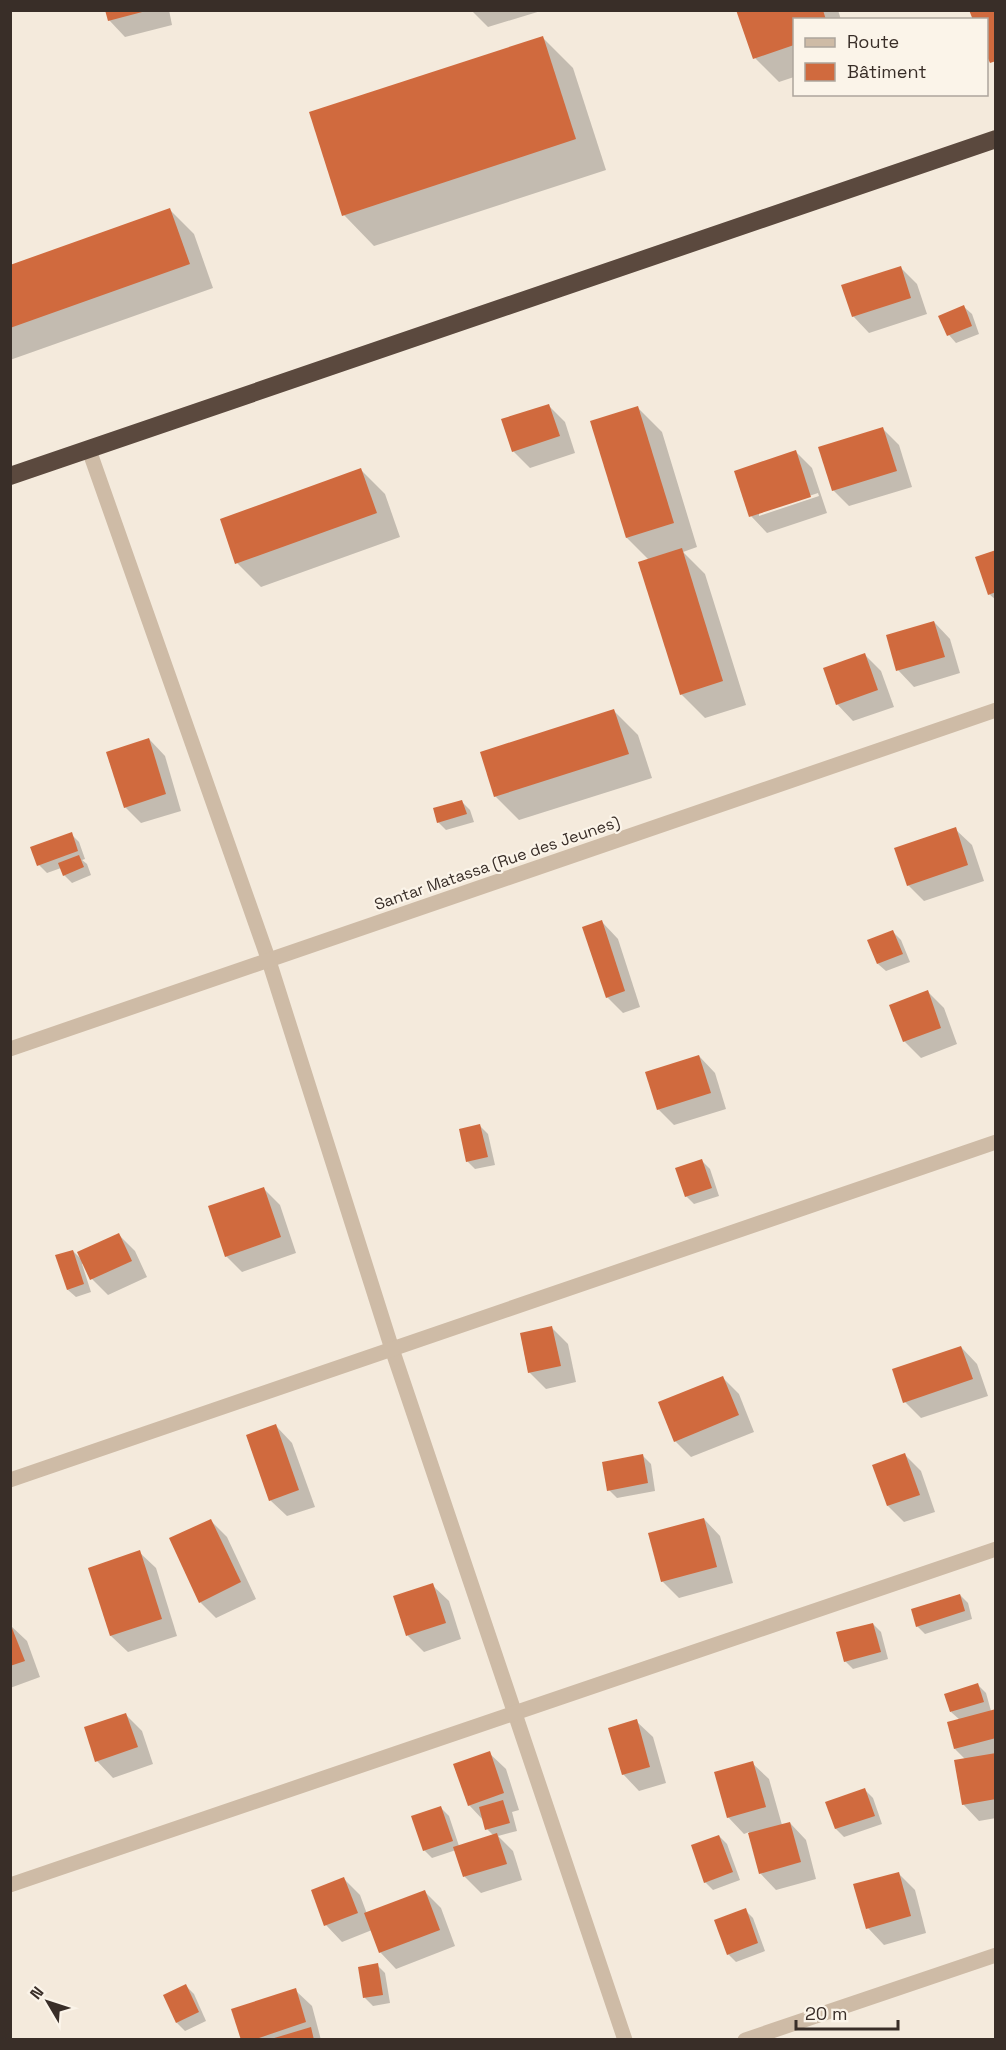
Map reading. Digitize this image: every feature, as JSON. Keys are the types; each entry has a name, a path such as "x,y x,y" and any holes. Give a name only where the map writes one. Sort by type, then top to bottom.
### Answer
{"highway":[{"path":"10,476 996,139"}],"street":[{"path":"89,450 269,961 392,1349 625,2040"},
{"name":"Santar Matassa (Rue des Jeunes)","path":"10,1049 996,710"},
{"path":"10,1480 996,1142"},
{"path":"10,1885 996,1549"},
{"path":"745,2040 996,1954"}],"building":[{"path":"105,10 146,10 146,11 108,21"},
{"path":"736,10 823,10 825,18 793,18 793,45 753,59"},
{"path":"969,10 996,10 996,61 990,63 988,58 988,18 972,18"},
{"path":"543,36 576,139 342,216 309,112"},
{"path":"170,208 190,264 10,328 10,265"},
{"path":"901,266 911,298 852,317 841,285"},
{"path":"964,305 972,326 947,336 938,316"},
{"path":"549,404 560,436 512,452 501,419"},
{"path":"638,406 674,523 626,538 590,421"},
{"path":"883,427 897,471 832,491 818,447"},
{"path":"796,450 811,497 749,517 734,471"},
{"path":"361,468 377,513 235,564 220,519"},
{"path":"682,548 723,681 680,695 638,562"},
{"path":"996,550 996,592 988,595 975,557"},
{"path":"934,621 945,657 896,671 886,635"},
{"path":"865,653 878,690 836,705 823,668"},
{"path":"614,709 629,754 494,797 480,752"},
{"path":"149,738 166,794 124,808 106,752"},
{"path":"462,800 467,814 437,823 433,808"},
{"path":"956,827 968,865 907,886 894,848"},
{"path":"72,832 78,851 37,866 30,847"},
{"path":"79,855 84,867 63,876 58,863"},
{"path":"602,920 625,991 606,998 582,927"},
{"path":"893,930 903,954 877,964 867,940"},
{"path":"928,990 941,1028 903,1042 889,1005"},
{"path":"699,1055 711,1093 657,1110 645,1072"},
{"path":"480,1124 488,1157 466,1162 459,1129"},
{"path":"702,1159 712,1188 685,1197 675,1168"},
{"path":"264,1187 281,1237 225,1257 208,1206"},
{"path":"119,1233 132,1261 90,1280 77,1252"},
{"path":"73,1250 84,1284 67,1290 55,1255"},
{"path":"552,1326 561,1366 528,1373 520,1333"},
{"path":"961,1346 973,1379 903,1403 892,1369"},
{"path":"723,1376 739,1415 674,1442 658,1402"},
{"path":"276,1424 299,1490 269,1501 246,1435"},
{"path":"905,1453 920,1495 887,1506 872,1465"},
{"path":"643,1454 648,1483 607,1491 602,1462"},
{"path":"704,1518 717,1567 661,1582 648,1533"},
{"path":"211,1519 241,1582 199,1603 169,1538"},
{"path":"140,1550 162,1619 110,1636 88,1568"},
{"path":"433,1583 446,1623 406,1636 393,1596"},
{"path":"960,1594 965,1611 916,1627 911,1609"},
{"path":"10,1623 25,1661 10,1666"},
{"path":"873,1623 881,1652 844,1662 836,1632"},
{"path":"978,1683 984,1702 950,1712 944,1694"},
{"path":"996,1709 996,1738 954,1749 947,1722"},
{"path":"126,1713 138,1747 95,1762 84,1727"},
{"path":"637,1719 650,1767 622,1775 608,1728"},
{"path":"490,1751 504,1793 468,1806 453,1764"},
{"path":"996,1753 996,1799 962,1805 954,1760"},
{"path":"753,1761 766,1807 727,1818 714,1772"},
{"path":"865,1788 875,1816 835,1829 825,1802"},
{"path":"503,1800 510,1823 485,1830 479,1807"},
{"path":"441,1806 453,1841 423,1851 411,1816"},
{"path":"790,1822 801,1862 759,1874 748,1833"},
{"path":"497,1833 507,1864 463,1877 453,1847"},
{"path":"719,1835 733,1872 704,1883 691,1845"},
{"path":"899,1872 911,1916 866,1929 853,1884"},
{"path":"344,1877 358,1913 324,1926 311,1890"},
{"path":"425,1890 440,1930 379,1953 364,1913"},
{"path":"746,1908 758,1943 727,1955 714,1920"},
{"path":"378,1963 383,1995 363,1998 358,1967"},
{"path":"186,1984 199,2012 176,2023 163,1995"},
{"path":"296,1988 306,2022 253,2040 241,2040 231,2009"},
{"path":"311,2027 314,2040 271,2040 271,2039"}]}
